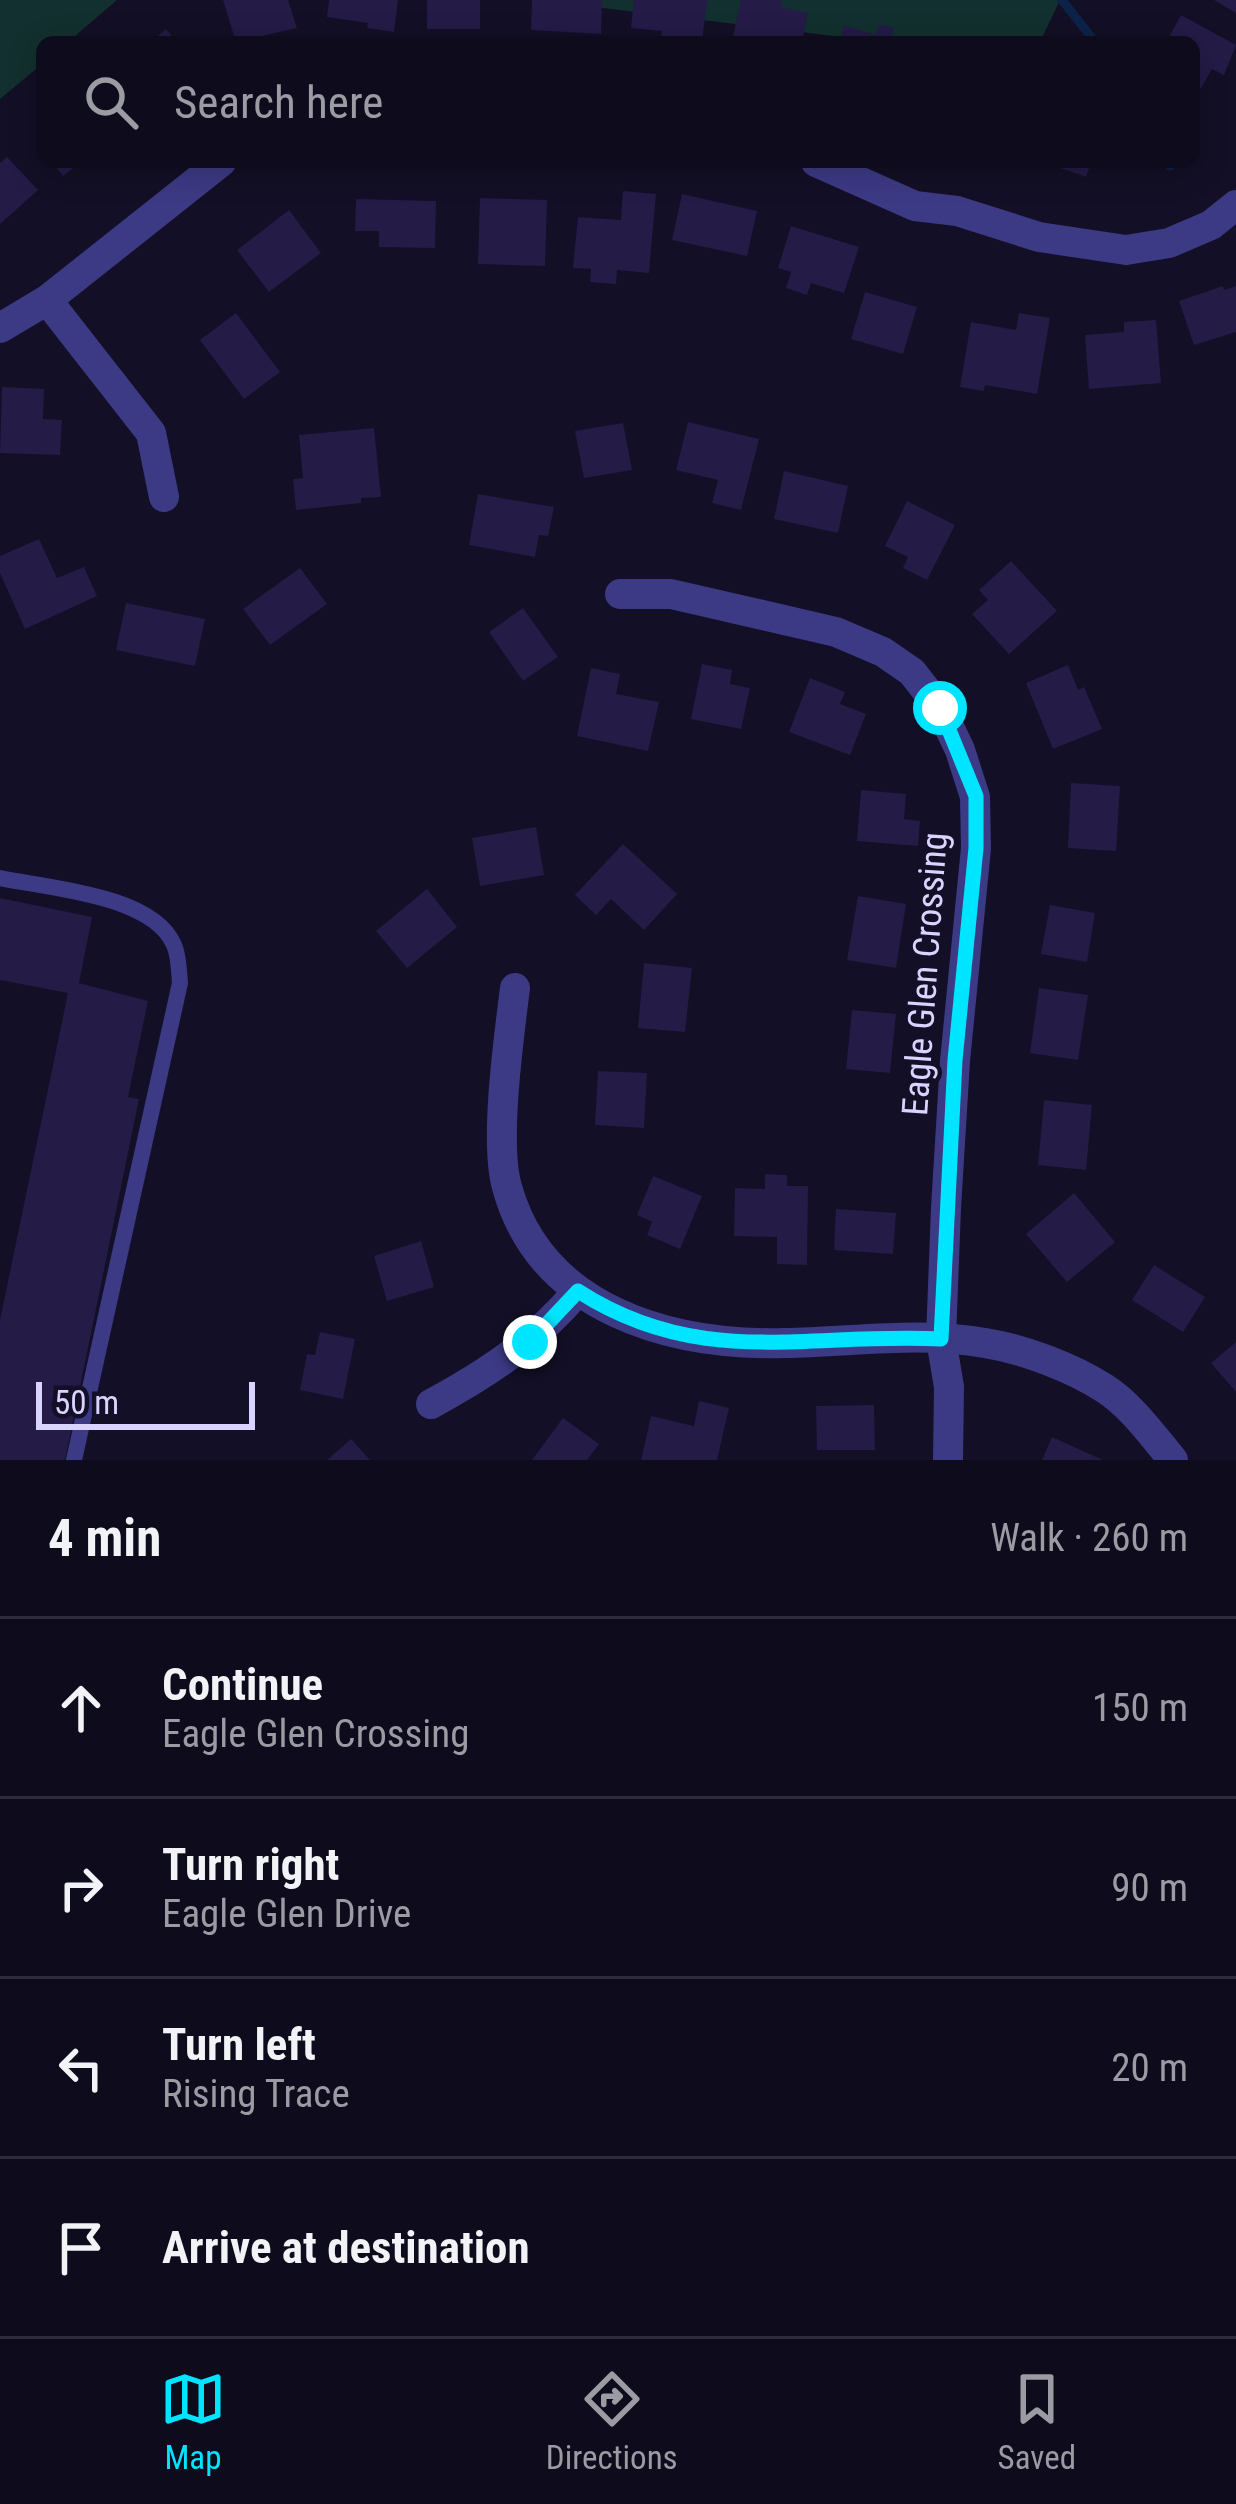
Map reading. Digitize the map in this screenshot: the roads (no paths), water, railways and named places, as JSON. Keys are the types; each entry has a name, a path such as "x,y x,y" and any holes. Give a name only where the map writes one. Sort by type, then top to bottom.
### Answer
{"street":[{"path":"0,328 47,300 213,168"},
{"path":"829,168 914,206 957,212 1082,245 1126,250 1169,243 1211,225 1236,205"},
{"path":"47,300 151,434 164,496"},
{"name":"Eagle Glen Crossing","path":"620,594 671,594 836,632 883,652 912,672 940,708 960,750 976,796 976,848 955,1060 941,1339 949,1387 948,1460"},
{"path":"515,988 507,1052 505,1184 521,1225 546,1261 578,1291 615,1315 698,1340 786,1343 874,1336 987,1343 1029,1355 1106,1388 1173,1460"},
{"path":"430,1404 496,1369 530,1342 578,1291"}],"lane":[{"path":"0,878 124,904 158,921 175,946 180,983 74,1460"}],"waterway":[{"path":"1062,0 1090,36"}]}
